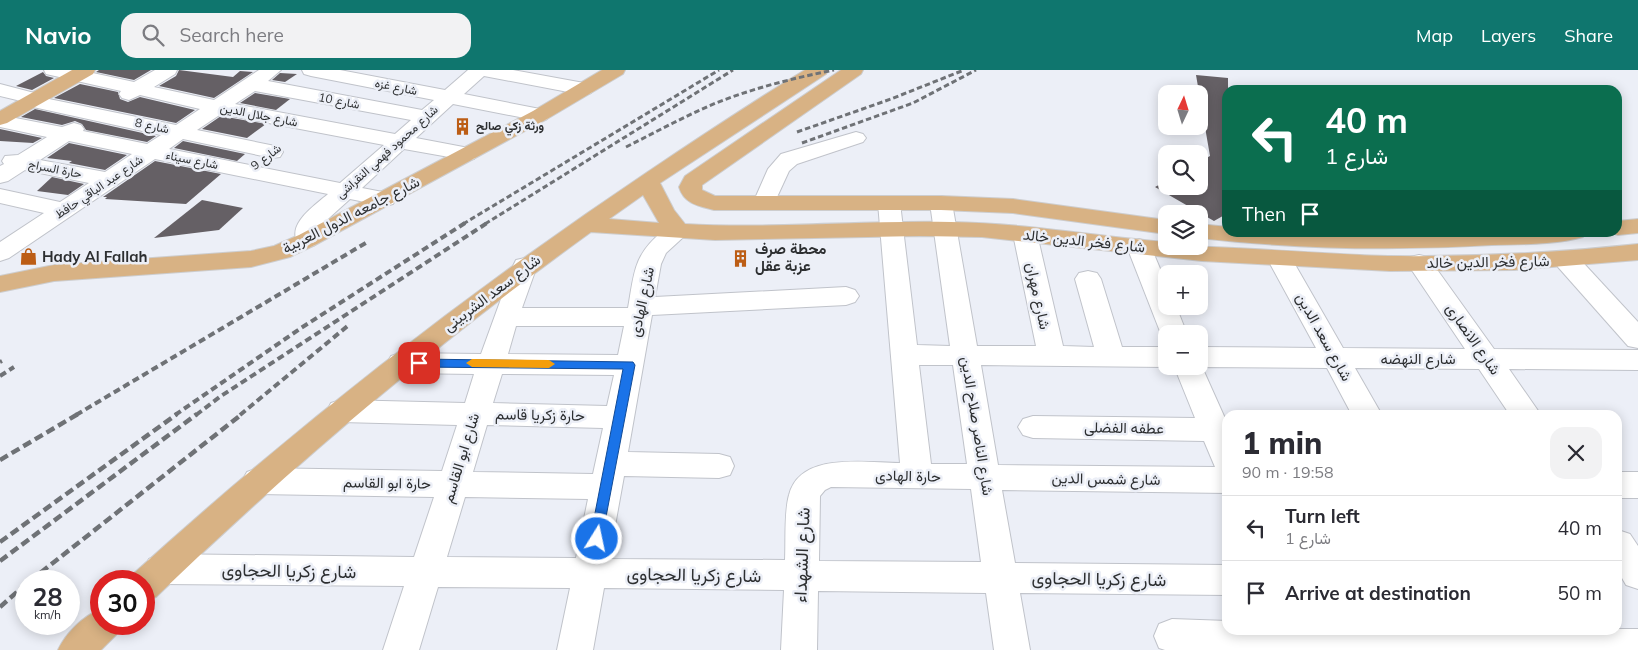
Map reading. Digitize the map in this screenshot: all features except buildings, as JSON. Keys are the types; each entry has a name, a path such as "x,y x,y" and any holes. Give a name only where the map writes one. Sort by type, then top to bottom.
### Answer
{"main road":[{"name":"شارع جامعه الدول العربية","path":"8,280 54,273 251,260 281,252 385,199 540,115 616,70"},
{"name":"شارع سعد الشربينى","path":"155,574 258,481 341,411 525,266 648,181 790,87 819,70"},
{"path":"790,87 815,96 854,70"},
{"path":"0,120 81,72"},
{"name":"شارع فخر الدين خالد","path":"815,96 693,181 690,187 692,193 700,199 714,203 889,203 1025,234 1280,260 1419,263 1567,261 1637,254"},
{"path":"648,181 663,212 678,231"},
{"name":"شارع فخر الدين خالد","path":"585,224 734,233 892,230 943,216 1013,206 1158,226"},
{"path":"1622,228 1638,226"},
{"name":"شارع فخر الدين خالد","path":"1208,232 1222,233"},
{"name":"شارع فخر الدين خالد","path":"1283,237 1325,240 1422,241 1526,237"},
{"path":"76,650 92,635"}],"street":[{"name":"شارع جلال الدين","path":"53,70 81,72 136,90 466,154"},
{"path":"0,176 10,161 66,134 168,70"},
{"name":"شارع عبد الباقي حافظ","path":"2,249 152,152 272,70"},
{"name":"شارع غزه","path":"311,70 373,75 448,97 540,115"},
{"path":"480,70 584,89"},
{"name":"شارع محمود فهمي النقراشى","path":"307,240 306,228 448,97 480,70"},
{"name":"شارع 9","path":"247,171 373,75"},
{"name":"شارع 10","path":"251,84 426,117"},
{"name":"شارع 8","path":"0,90 96,115 272,152"},
{"name":"شارع سيناء","path":"0,120 385,199"},
{"path":"764,203 779,169 789,159 856,138"},
{"name":"حارة السراج","path":"10,161 109,180"},
{"path":"5,202 64,210"},
{"path":"889,203 917,476"},
{"name":"شارع الناصر صلاح الدين","path":"943,216 1012,650"},
{"name":"شارع الهادى","path":"576,650 649,264 656,249 678,231"},
{"name":"شارع مهران","path":"1025,234 1052,357"},
{"path":"1138,247 1170,325"},
{"name":"شارع سعد الدين","path":"1280,260 1364,410"},
{"path":"1567,261 1638,339"},
{"name":"شارع الانصارى","path":"1419,263 1523,410"},
{"name":"شارع ابو القاسم","path":"401,650 506,317 525,266"},
{"path":"1088,279 1111,357"},
{"path":"506,317 639,312 846,296"},
{"path":"904,355 1158,357"},
{"name":"شارع النهضه","path":"1208,357 1638,360"},
{"path":"401,363 629,365"},
{"path":"1192,375 1222,447"},
{"name":"حارة زكريا قاسم","path":"341,411 620,417"},
{"name":"عطفه الفضلى","path":"1033,427 1215,430"},
{"name":"حارة ابو القاسم","path":"258,481 453,485 719,466"},
{"name":"حارة الهادى","path":"830,475 985,477"},
{"name":"شارع الشهداء","path":"799,650 804,496 808,485 818,478 830,475"},
{"name":"شارع شمس الدين","path":"985,477 1222,480"},
{"path":"1622,485 1638,485"},
{"path":"1622,550 1638,574"},
{"name":"شارع زكريا الحجاوى","path":"155,577 425,572 1222,580"},
{"path":"1622,573 1638,574"},
{"path":"1172,636 1302,640 1494,641 1638,646"}],"railway":[{"path":"463,224 719,70"},
{"path":"485,224 733,70"},
{"path":"626,147 716,103 774,84 834,70"},
{"path":"797,132 891,99 964,70"},
{"path":"802,143 913,103 976,70"},
{"path":"175,415 301,328 465,223"},
{"path":"196,415 221,396 487,223"},
{"path":"76,415 369,241"},
{"path":"240,415 350,324"},
{"path":"0,376 14,367"},
{"path":"0,460 78,414"},
{"path":"0,542 177,414"},
{"path":"0,561 197,414"},
{"path":"44,570 242,414"},
{"path":"0,607 15,594"}],"slow traffic":[{"path":"472,363 549,364"}],"place":[{"name":"ورثة زكي صالح","path":"462,126"},
{"name":"Hady Al Fallah","path":"28,257"},
{"name":"محطة صرف عزبة عقل","path":"741,258"}],"route":[{"path":"419,363 629,365 597,539"}]}
